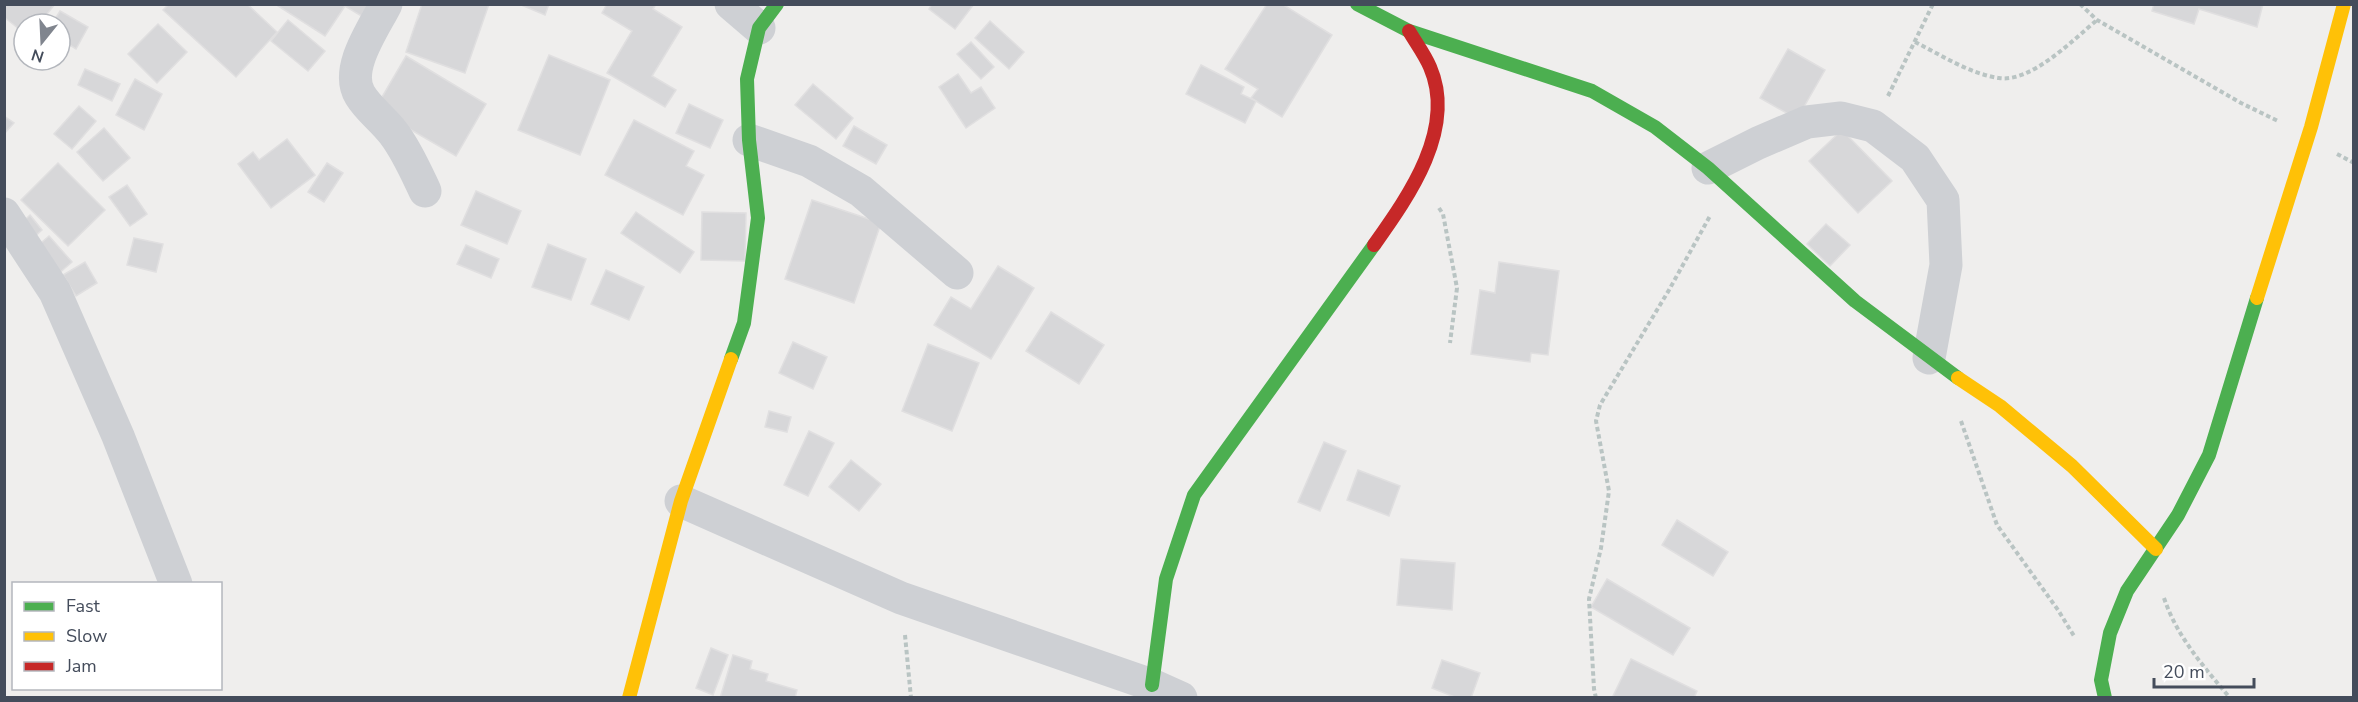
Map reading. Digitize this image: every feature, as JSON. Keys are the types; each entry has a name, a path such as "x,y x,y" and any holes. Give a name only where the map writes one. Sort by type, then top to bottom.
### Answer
{"street":[{"path":"386,4 359,55 356,72 358,93 393,132 426,191"},
{"path":"629,698 681,501 744,323 758,218 748,140 747,79 768,16 731,4"},
{"path":"1357,4 1408,31 1592,91 1655,127 1717,177 1855,302 1929,358 2000,406 2072,466 2153,553"},
{"path":"2105,698 2101,680 2110,633 2127,591 2178,515 2209,456 2309,135 2344,4"},
{"path":"1152,685 1166,579 1194,495 1390,222 1420,173 1432,140 1439,107 1431,68 1408,31"},
{"path":"1717,177 1758,143 1807,122 1841,118 1873,126 1915,158 1942,200 1946,265 1929,358"},
{"path":"748,140 809,160 861,191 957,273"},
{"path":"4,214 55,292 118,436 175,582"},
{"path":"681,501 900,598 1152,685 1181,698"}],"path":[{"path":"1873,126 1933,4"},
{"path":"2080,4 2097,20 2241,103 2309,135"},
{"path":"1914,42 1977,72 2002,79 2022,75 2052,58 2097,20"},
{"path":"1420,173 1443,214 1457,288 1450,343"},
{"path":"1596,698 1589,599 1601,548 1609,491 1596,421 1600,405 1669,290 1717,177"},
{"path":"1960,418 1996,525 2058,610 2101,680"},
{"path":"2153,553 2168,612 2193,654 2230,698"},
{"path":"900,598 911,698"}],"building":[{"path":"4,4 55,4 49,12 12,12 12,23 4,17"},
{"path":"169,4 247,4 277,32 236,77 163,10"},
{"path":"275,4 370,4 363,17 345,6 325,36"},
{"path":"422,4 489,4 465,73 406,52"},
{"path":"519,4 549,4 545,15"},
{"path":"607,4 656,4 653,9 682,27 652,76 676,90 665,107 607,73 632,31 602,13"},
{"path":"932,4 974,4 955,29 929,9"},
{"path":"1267,4 1282,4 1332,35 1282,117 1251,98 1258,89 1225,69"},
{"path":"2154,4 2263,4 2257,27 2199,9 2194,24 2152,11"},
{"path":"72,18 88,27 76,49 72,46"},
{"path":"288,20 325,51 308,71 271,41"},
{"path":"990,21 1024,52 1009,69 975,38"},
{"path":"158,24 187,52 157,83 128,54"},
{"path":"971,42 994,67 981,79 957,54"},
{"path":"1788,49 1825,70 1797,119 1760,98"},
{"path":"549,55 610,80 580,155 518,130"},
{"path":"406,56 486,104 456,156 375,109"},
{"path":"1201,65 1244,87 1241,94 1256,101 1245,123 1186,94"},
{"path":"85,69 120,84 112,101 78,85"},
{"path":"958,74 971,93 981,87 995,108 966,128 939,87"},
{"path":"135,79 162,94 144,130 116,115"},
{"path":"813,84 853,118 836,139 795,105"},
{"path":"689,104 723,120 710,148 676,133"},
{"path":"79,106 96,121 72,149 54,134"},
{"path":"4,116 14,123 4,134"},
{"path":"634,120 694,151 686,166 704,175 683,215 605,175"},
{"path":"854,126 887,145 876,164 843,146"},
{"path":"104,128 130,158 103,181 77,152"},
{"path":"1842,130 1892,181 1858,213 1809,161"},
{"path":"287,139 315,175 271,208 238,164 253,152 259,160"},
{"path":"58,163 105,210 68,246 21,200"},
{"path":"327,163 343,173 324,202 308,192"},
{"path":"127,185 147,214 130,226 109,197"},
{"path":"476,191 521,211 507,244 461,225"},
{"path":"812,200 881,223 854,303 785,279"},
{"path":"636,212 694,252 680,273 621,233"},
{"path":"702,212 746,213 745,261 701,260"},
{"path":"30,215 42,230 31,240 19,225"},
{"path":"1826,224 1850,245 1830,266 1807,244"},
{"path":"49,236 72,262 57,275 34,249"},
{"path":"134,238 163,244 156,272 127,265"},
{"path":"548,244 586,259 571,300 532,287"},
{"path":"466,245 499,259 491,278 457,264"},
{"path":"85,262 97,283 76,296 63,275"},
{"path":"1499,262 1559,271 1548,355 1531,353 1530,362 1471,354 1480,290 1495,293"},
{"path":"998,266 1034,288 991,359 934,325 951,297 971,309"},
{"path":"606,270 644,287 629,320 591,304"},
{"path":"1051,312 1104,345 1079,384 1026,351"},
{"path":"793,342 827,357 813,389 779,373"},
{"path":"928,344 979,363 952,431 902,411"},
{"path":"769,411 791,417 787,432 765,427"},
{"path":"809,431 834,443 808,496 784,485"},
{"path":"1324,442 1346,451 1320,511 1298,502"},
{"path":"851,460 881,484 859,511 829,487"},
{"path":"1358,470 1400,486 1389,516 1347,500"},
{"path":"1677,520 1728,552 1713,576 1662,545"},
{"path":"1401,559 1455,563 1452,610 1397,605"},
{"path":"1607,579 1690,628 1673,655 1591,607"},
{"path":"711,648 728,655 713,695 696,688"},
{"path":"733,655 752,661 750,669 768,674 766,681 797,690 795,698 720,698"},
{"path":"1631,659 1697,691 1694,698 1612,698"},
{"path":"1442,660 1480,673 1471,698 1457,698 1432,688"}],"traffic: fast":[{"path":"731,359 744,323 758,218 749,140 747,79 759,28 777,4"},
{"path":"1357,4 1409,31 1592,91 1655,127 1708,168 1855,301 1958,378"},
{"path":"1152,685 1166,579 1194,495 1374,245"},
{"path":"2105,698 2101,680 2110,633 2127,591 2178,515 2209,455 2257,298"}],"traffic: slow":[{"path":"2257,298 2311,127 2344,4"},
{"path":"629,698 681,501 731,359"},
{"path":"1958,378 2000,406 2072,466 2156,549"}],"traffic: jam":[{"path":"1374,245 1414,184 1433,138 1437,114 1437,90 1430,67 1409,31"}]}
